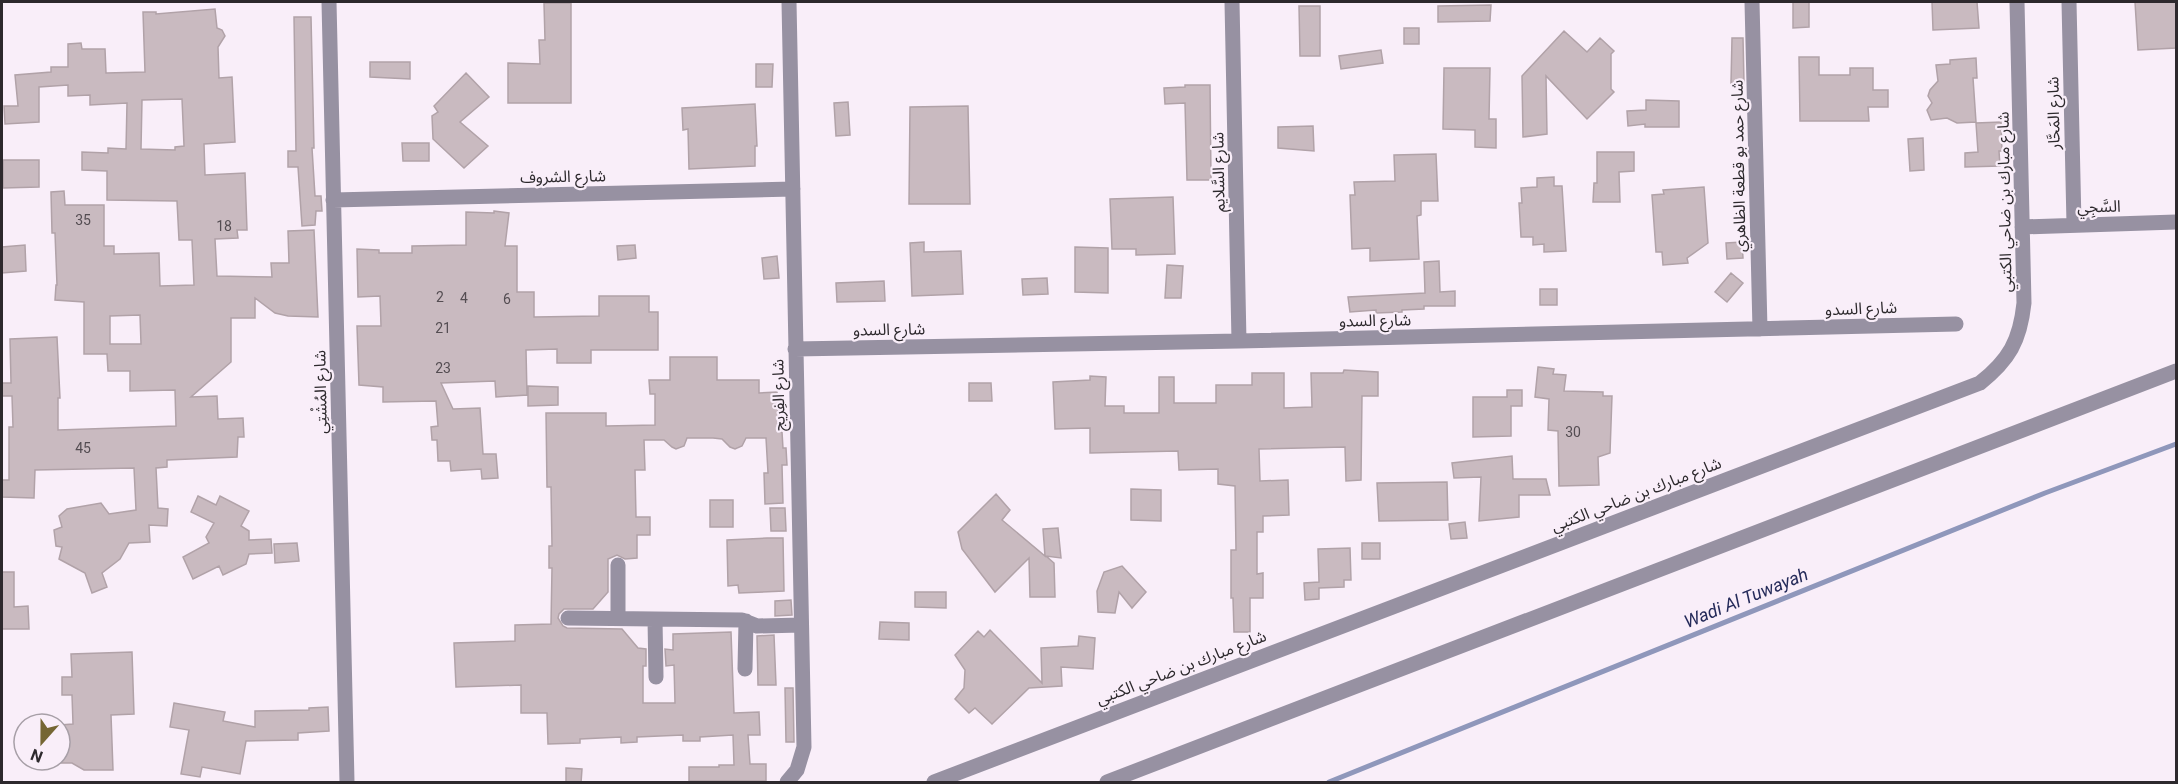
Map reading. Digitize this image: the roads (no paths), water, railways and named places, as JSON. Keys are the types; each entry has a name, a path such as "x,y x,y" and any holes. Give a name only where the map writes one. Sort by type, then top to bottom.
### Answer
{"street":[{"name":"شارع المُشْتِي","path":"329,2 346,783"},
{"name":"شارع الفِريج","path":"787,783 797,770 804,747 789,2"},
{"name":"شارع السَّلايم","path":"1232,2 1239,341"},
{"name":"شارع حمد بو قطعة الظاهري","path":"1752,2 1760,329"},
{"name":"شارع مبارك بن ضاحي الكتبي","path":"934,783 1266,654 1980,383 2007,358 2022,324 2025,283 2017,2"},
{"name":"شارع المَحَّار","path":"2069,2 2074,224"},
{"name":"شارع الشروف","path":"333,200 793,189"},
{"name":"السَّجِي","path":"2022,227 2176,222"},
{"name":"شارع السدو","path":"795,349 1956,324"},
{"path":"1107,783 2176,371"},
{"path":"618,565 618,618"},
{"path":"568,618 746,621 757,626 801,626"},
{"path":"655,619 656,677"},
{"path":"745,669 746,621"}],"waterway":[{"name":"Wadi Al Tuwayah","path":"1329,782 2045,493 2176,444"}]}
